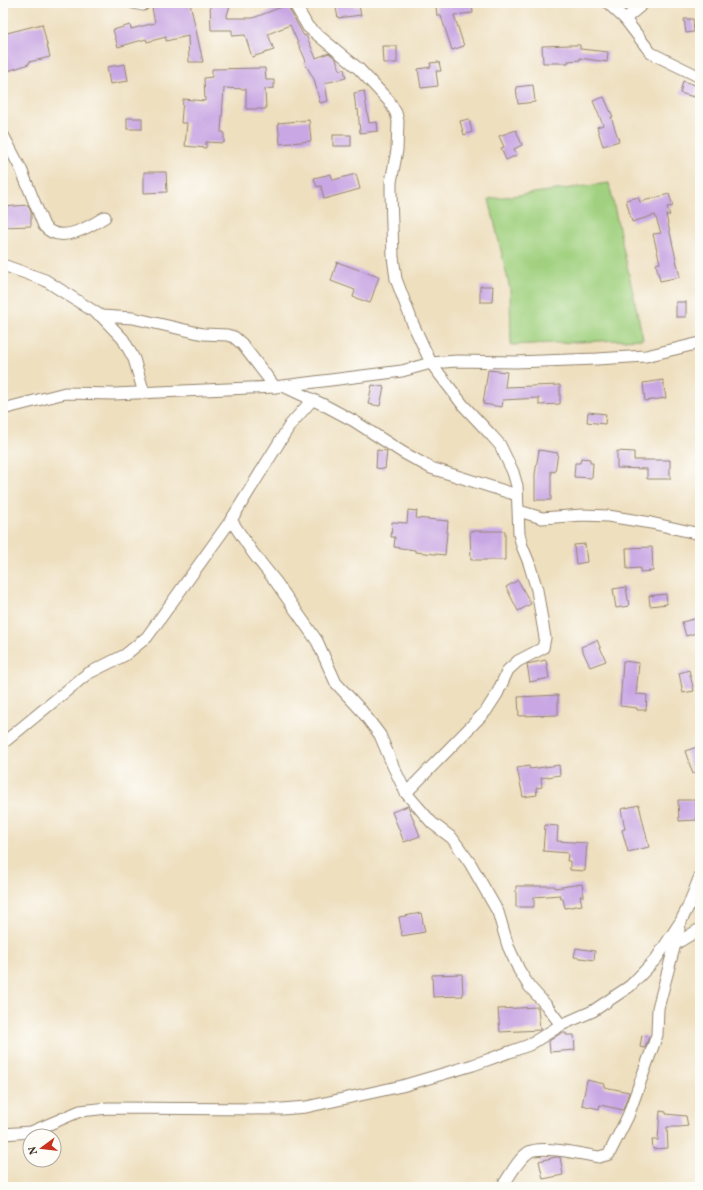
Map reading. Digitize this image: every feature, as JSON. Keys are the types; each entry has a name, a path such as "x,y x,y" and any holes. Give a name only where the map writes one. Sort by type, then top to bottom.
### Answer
{"street":[{"path":"294,3 308,27 359,70 389,101 396,113 398,121 397,150 391,182 394,271 413,324 431,363 463,406 500,445 512,472 517,486 519,534 537,590 545,638 543,648 518,661 508,670 497,694 486,711 406,793"},
{"path":"608,3 625,19 653,55 700,77"},
{"path":"625,19 644,3"},
{"path":"3,135 21,169 44,226 48,230 52,233 63,235 92,226 105,217"},
{"path":"3,265 45,280 100,316 123,339 134,359 144,393"},
{"path":"100,316 133,318 203,334 227,335 234,337 279,386 324,405 354,421 431,468 517,495"},
{"path":"3,409 65,393 114,394 279,386 402,371 431,363 457,361 537,361 646,356 700,343"},
{"path":"3,743 86,674 125,655 147,637 231,520 290,425 312,400"},
{"path":"519,511 542,518 583,515 608,516 651,523 700,534"},
{"path":"231,520 317,641 336,683 361,710 380,735 406,793 432,823 452,838 470,863 498,912 508,946 529,986 562,1025"},
{"path":"656,959 681,921 700,876"},
{"path":"503,1187 524,1156 532,1150 545,1149 599,1157 609,1154 628,1116 657,1036 658,1008 681,921"},
{"path":"3,1134 31,1132 80,1111 88,1110 108,1108 282,1109 306,1107 402,1086 473,1065 529,1045 562,1025 593,1011 630,986 656,959 700,929"}],"green space":[{"path":"609,183 643,339 511,345 510,289 489,199"}],"building":[{"path":"151,3 190,3 203,62 189,62 188,36 166,41 166,37 147,42 146,39 118,47 113,30 130,25 131,29 155,23"},
{"path":"210,3 231,3 226,18 253,18 287,5 304,36 306,35 316,58 329,53 336,59 340,70 344,69 346,78 325,83 328,101 320,103 314,79 304,62 306,61 290,25 268,34 274,50 252,57 245,35 232,36 232,30 211,30"},
{"path":"335,3 355,3 355,7 359,6 361,15 338,18"},
{"path":"472,3 473,13 454,15 464,46 452,50 441,16 437,16 436,6"},
{"path":"684,19 693,19 694,32 686,33"},
{"path":"42,24 50,57 29,62 29,64 8,71 3,55 3,34"},
{"path":"580,45 580,49 608,52 607,62 580,58 580,60 568,61 568,63 543,63 542,46"},
{"path":"382,46 397,46 397,63 383,63"},
{"path":"439,62 441,71 436,71 438,86 421,88 418,69 431,67 430,63"},
{"path":"125,64 128,81 110,84 107,67"},
{"path":"265,68 266,80 274,80 274,88 265,89 266,109 246,109 246,89 224,88 221,132 224,132 224,143 206,142 206,148 185,146 187,123 181,123 183,99 205,101 204,78 212,77 212,69"},
{"path":"683,81 698,86 694,97 680,93"},
{"path":"533,85 535,102 518,104 516,87"},
{"path":"364,91 369,123 377,122 378,131 360,133 358,109 356,110 354,93"},
{"path":"604,97 613,117 611,117 619,141 603,146 597,127 603,125 593,101"},
{"path":"127,118 142,118 142,129 127,129"},
{"path":"469,119 472,132 464,135 460,121"},
{"path":"309,120 311,141 280,144 278,123"},
{"path":"516,130 522,145 514,149 517,155 506,160 501,148 504,147 499,136"},
{"path":"333,135 351,135 351,146 333,146"},
{"path":"144,172 166,172 167,192 144,193"},
{"path":"331,174 333,180 356,174 360,189 324,199 321,186 317,187 314,178"},
{"path":"669,194 673,206 667,207 670,215 666,215 680,277 660,281 656,264 660,263 653,234 661,233 655,215 632,222 626,200 638,197 640,202"},
{"path":"28,205 31,212 31,226 3,227 3,207"},
{"path":"337,262 379,277 370,303 353,297 355,290 331,281"},
{"path":"480,286 493,286 492,302 480,302"},
{"path":"676,302 686,302 686,317 676,317"},
{"path":"488,370 507,372 505,387 560,385 560,404 539,405 539,398 503,400 502,407 483,404"},
{"path":"663,380 666,398 645,401 643,383"},
{"path":"372,385 384,387 380,406 368,404"},
{"path":"588,412 606,414 605,424 587,422"},
{"path":"377,450 387,451 385,469 376,468"},
{"path":"539,450 558,453 555,472 551,471 551,500 535,500 535,474"},
{"path":"617,451 634,452 634,460 670,460 670,479 647,479 647,469 617,468"},
{"path":"581,458 590,459 590,463 593,463 592,478 574,477 575,463 580,463"},
{"path":"408,510 417,511 416,518 448,521 445,555 415,552 415,550 394,547 395,537 391,537 392,522 407,523"},
{"path":"470,531 505,531 505,560 471,560"},
{"path":"585,544 587,562 576,564 574,545"},
{"path":"652,547 653,571 640,572 640,568 627,569 626,548"},
{"path":"518,580 531,604 518,611 506,587"},
{"path":"626,587 629,606 616,608 613,589"},
{"path":"666,594 667,604 650,606 649,596"},
{"path":"698,618 700,632 686,636 682,622"},
{"path":"597,640 606,661 590,667 581,647"},
{"path":"546,660 549,678 530,682 527,664"},
{"path":"623,661 639,663 636,694 647,695 646,710 637,710 637,708 620,706"},
{"path":"689,670 694,691 683,693 679,673"},
{"path":"558,695 558,715 519,716 518,697"},
{"path":"700,746 700,772 693,774 685,751"},
{"path":"559,765 560,775 541,778 542,787 536,788 537,795 523,797 517,768 529,766 530,769"},
{"path":"678,800 696,800 697,820 679,821"},
{"path":"639,805 649,847 628,852 622,830 625,829 621,809"},
{"path":"408,806 420,836 404,842 392,812"},
{"path":"545,825 558,826 557,841 587,843 585,871 570,870 570,861 567,861 568,853 543,851"},
{"path":"582,884 584,896 580,896 582,905 565,908 563,899 561,899 560,895 534,897 534,907 516,907 516,886 555,886 555,888"},
{"path":"421,913 425,932 402,936 399,917"},
{"path":"576,948 595,951 594,960 574,957"},
{"path":"462,974 463,996 433,997 432,975"},
{"path":"538,1007 540,1030 500,1032 498,1009"},
{"path":"561,1033 566,1033 566,1035 574,1035 575,1050 550,1052 549,1041"},
{"path":"642,1035 649,1037 645,1048 640,1047"},
{"path":"587,1080 604,1084 604,1087 629,1092 623,1110 600,1105 599,1109 582,1105"},
{"path":"660,1111 666,1112 666,1114 686,1116 688,1126 667,1127 668,1148 653,1149 652,1140 658,1140"},
{"path":"560,1157 563,1175 543,1179 539,1161"}]}
